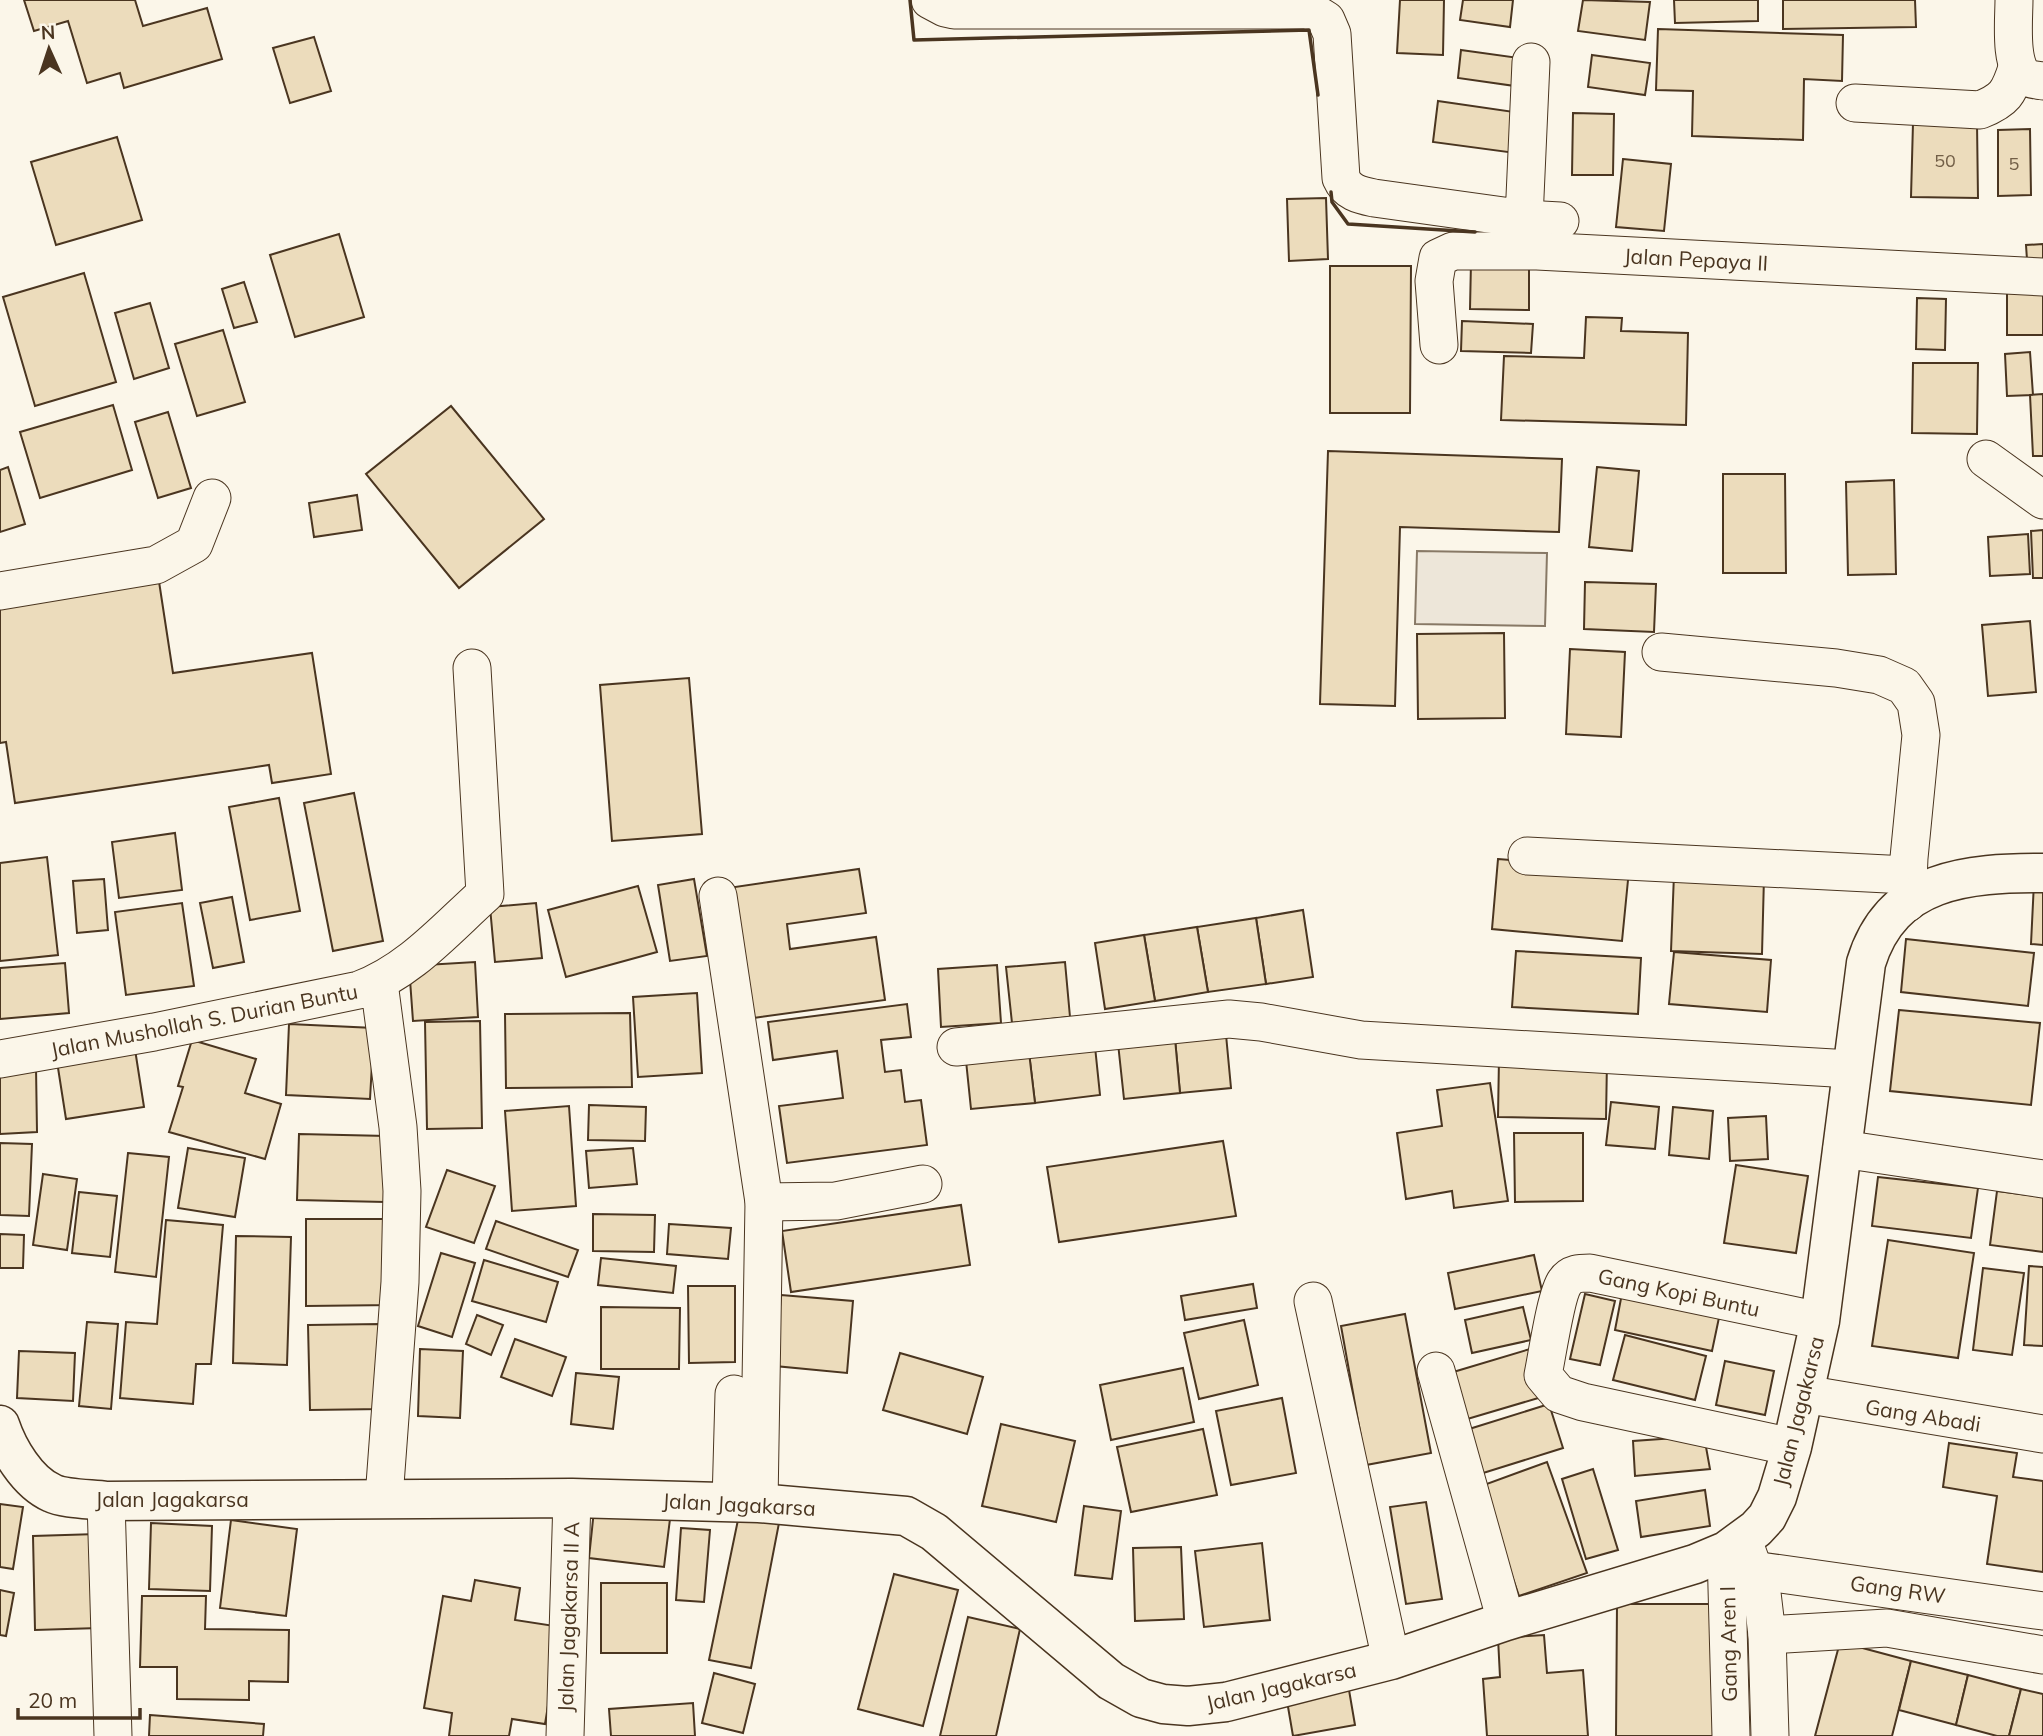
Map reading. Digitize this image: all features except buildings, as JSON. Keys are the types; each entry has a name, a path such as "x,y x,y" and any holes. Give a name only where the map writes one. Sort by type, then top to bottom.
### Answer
{"main road":[{"name":"Jalan Jagakarsa","path":"0,1425 4,1438 24,1471 52,1494 106,1501 572,1498 745,1503 906,1517 934,1532 1111,1681 1141,1698 1163,1704 1188,1706 1226,1702 1391,1660 1506,1621 1695,1564 1746,1563 1777,1497 1792,1447 1816,1396 1820,1321 1851,1069 1870,950 1907,889 2003,873 2043,873"}],"street":[{"path":"930,0 954,10 1260,4 1313,12 1326,20 1330,27 1341,178 1347,188 1354,193 1374,198 1524,219 1560,220"},
{"path":"1855,103 1980,110 1996,104 2008,93 2025,64 2014,0"},
{"path":"1524,219 1531,62"},
{"name":"Jalan Pepaya II","path":"1439,345 1434,281 1438,258 1453,251 1537,251 2043,277"},
{"path":"1986,458 2043,500"},
{"path":"0,591 156,565 194,544 212,498"},
{"path":"1527,856 1907,889 1921,735 1916,703 1904,686 1879,675 1836,668 1661,652"},
{"name":"Jalan Mushollah S. Durian Buntu","path":"0,1059 181,1027 359,990 379,983 404,967 485,894 472,668"},
{"path":"718,896 764,1202 745,1503"},
{"path":"379,983 398,1127 402,1191 400,1282 384,1498"},
{"path":"956,1047 1229,1019 1361,1040 1851,1069"},
{"path":"1842,1149 2043,1179"},
{"path":"764,1202 836,1200 923,1184"},
{"name":"Gang Kopi Buntu","path":"1792,1447 1583,1402 1559,1394 1543,1374 1560,1294 1565,1281 1576,1273 1590,1273 1820,1321"},
{"path":"1312,1301 1391,1660"},
{"path":"1436,1371 1506,1621"},
{"path":"734,1394 745,1503"},
{"name":"Gang Abadi","path":"1816,1396 2043,1434"},
{"name":"Jalan Jagakarsa II A","path":"565,1736 572,1498"},
{"path":"106,1501 113,1736"},
{"path":"1746,1563 1768,1635 1770,1736"},
{"name":"Gang RW","path":"1746,1563 2043,1611"},
{"name":"Gang Aren I","path":"1731,1736 1746,1563"},
{"path":"1768,1635 1887,1628 2043,1655"}],"shaded area":[{"path":"1417,551 1547,553 1545,626 1415,624"}],"wall":[{"path":"910,0 914,40 1309,30 1318,95"},
{"path":"1331,192 1332,202 1348,224 1475,232"}]}
